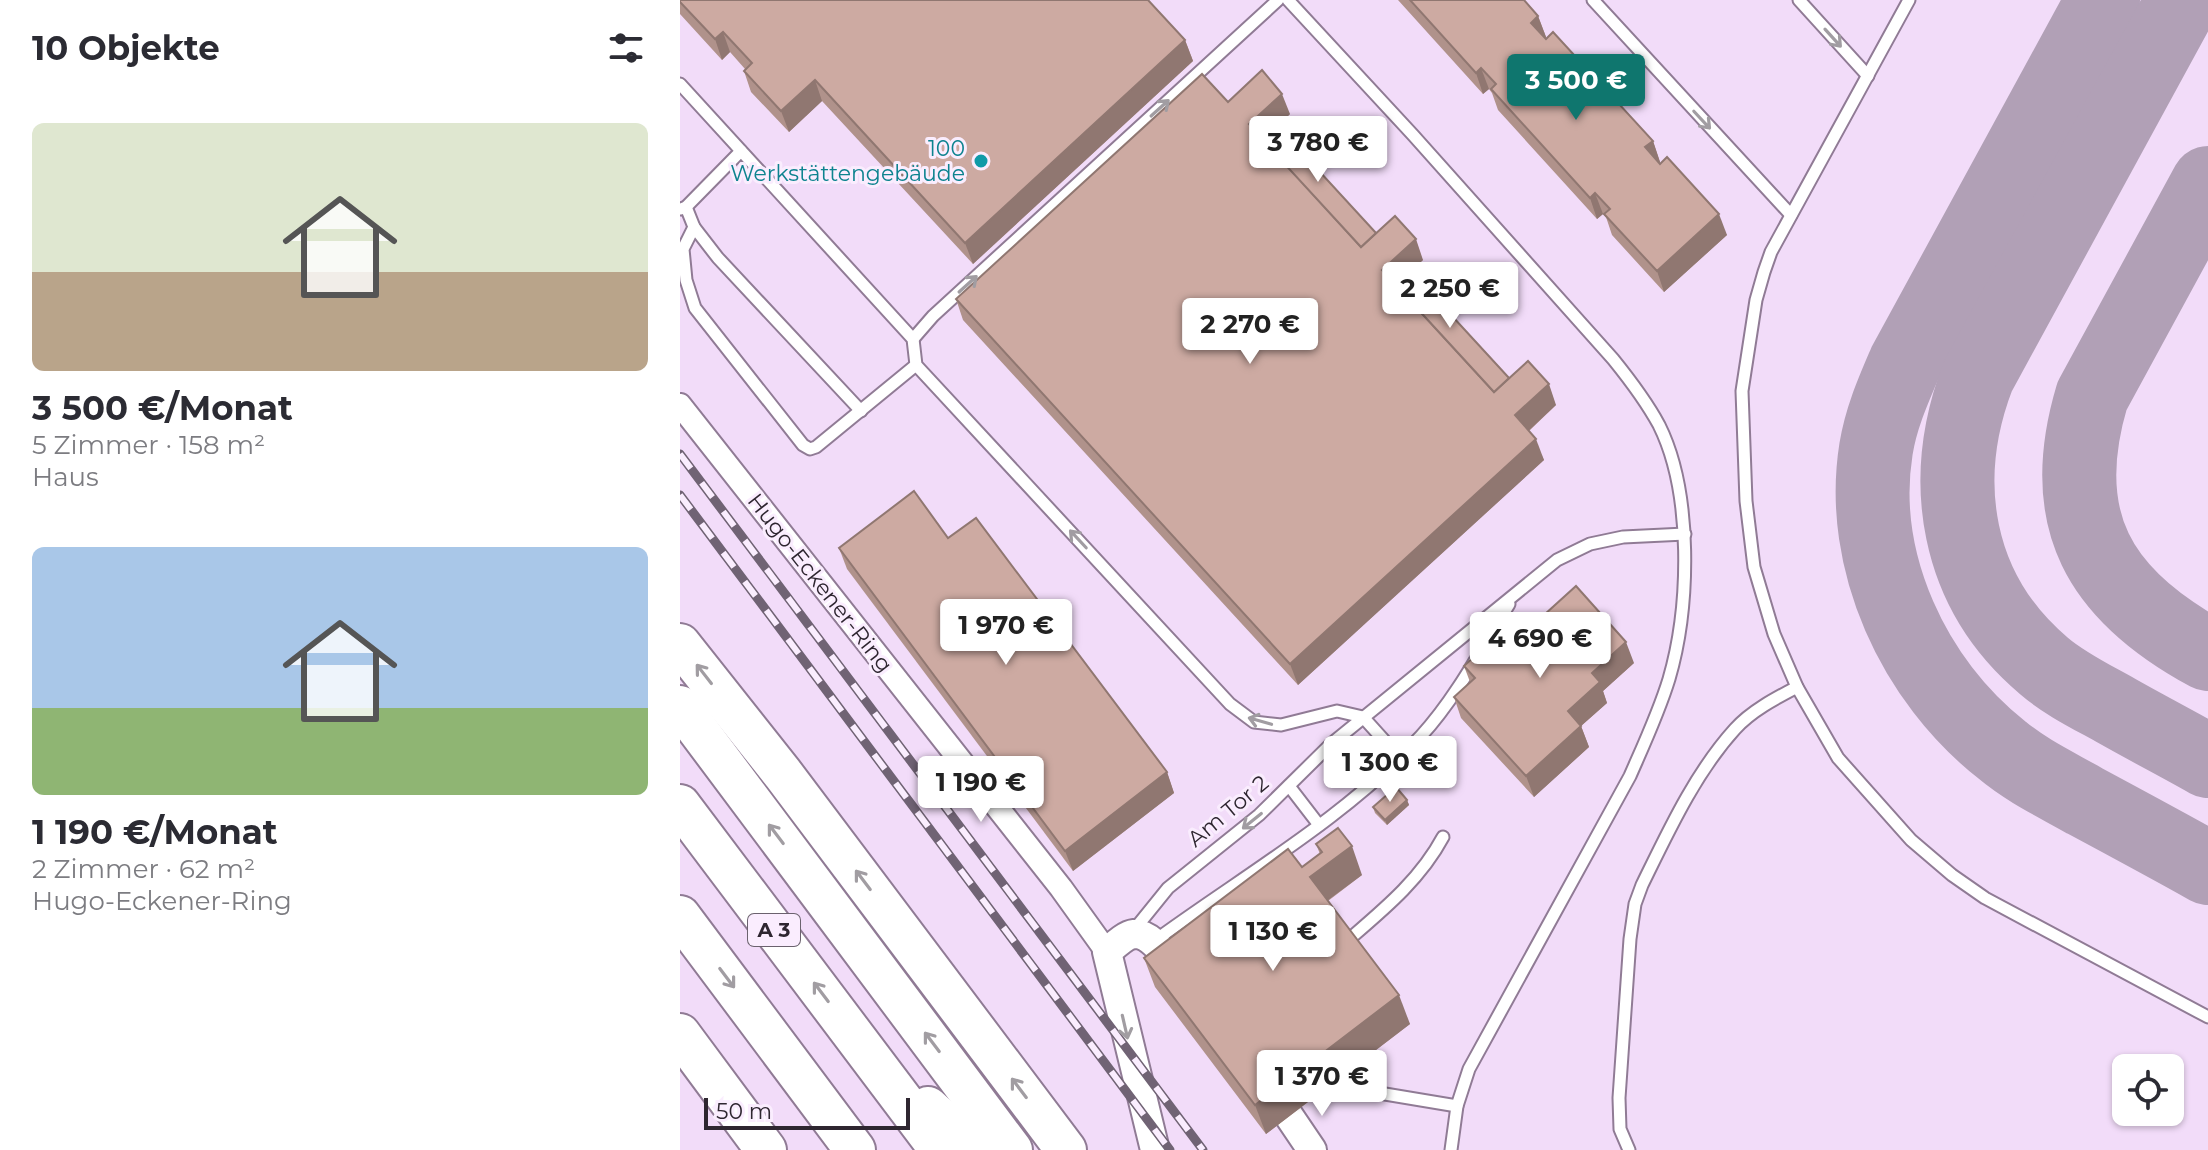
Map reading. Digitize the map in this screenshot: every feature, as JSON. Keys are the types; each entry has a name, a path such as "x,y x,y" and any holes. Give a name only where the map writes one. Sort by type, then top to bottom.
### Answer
{"highway":[{"path":"680,644 783,774 1066,1150"},
{"path":"680,706 1012,1150"},
{"name":"A 3","path":"680,805 940,1150"},
{"path":"680,916 855,1150"},
{"path":"680,1034 766,1150"},
{"path":"868,1054 975,1150"}],"street":[{"name":"Hugo-Eckener-Ring","path":"680,405 1052,876 1107,952 1155,1150"},
{"path":"1107,952 1142,938 1178,970"},
{"path":"1289,1116 1312,1150"}],"lane":[{"path":"913,339 942,307 1278,0"},
{"path":"1288,0 1456,182 1638,391 1660,427 1672,463 1685,534 1683,604 1677,640 1669,677 1650,730 1630,776 1469,1069 1457,1106 1451,1150"},
{"path":"1593,0 1791,215"},
{"path":"1799,0 1868,76"},
{"path":"1909,0 1771,252 1756,300 1742,391 1746,501 1754,567 1774,634 1797,687 1838,758 1911,840 1985,898 2208,1017"},
{"path":"680,84 913,339 916,365 1230,704 1254,722 1281,725 1337,711 1363,717 1399,757"},
{"path":"741,151 683,208 718,258 861,411"},
{"path":"694,227 683,249 686,280 695,308 803,445 810,449 816,447 916,365"},
{"name":"Am Tor 2","path":"1142,938 1168,888 1259,815 1393,691 1557,560 1590,544 1623,537 1685,534"},
{"path":"1142,938 1319,825 1365,789 1423,734 1472,665 1514,596"},
{"path":"1629,1150 1620,1129 1619,1098 1635,904 1702,772 1736,727 1772,700 1797,687"},
{"path":"1289,786 1319,825"},
{"path":"1347,941 1422,872 1443,837"},
{"path":"1346,1073 1379,1093 1457,1106"}],"building":[{"name":"100 Werkstättengebäude","path":"680,0 1148,0 1185,40 965,243 815,80 781,111 744,71 752,63 723,32 715,39"},
{"path":"1410,0 1524,0 1538,16 1531,23 1546,39 1553,32 1653,141 1645,147 1660,164 1667,157 1719,214 1657,271 1604,214 1610,209 1595,193 1590,198 1491,89 1496,84 1481,68 1476,73"},
{"path":"1262,70 1282,94 1249,124 1361,247 1395,216 1416,239 1382,270 1494,392 1528,361 1549,384 1515,415 1536,439 1290,664 956,299 1202,74 1228,102"},
{"path":"1274,122 1376,233 1361,247 1259,136"},
{"path":"1407,267 1509,378 1494,392 1392,281"},
{"path":"914,491 948,538 976,518 1167,772 1065,851 839,548"},
{"path":"1576,586 1626,642 1592,673 1600,682 1568,711 1581,726 1526,776 1454,697 1475,678 1464,666 1491,641 1502,653"},
{"path":"1357,745 1367,755 1345,776 1335,765"},
{"path":"1396,787 1407,800 1385,820 1373,807"},
{"path":"1338,828 1352,846 1310,877 1399,995 1255,1105 1144,958 1288,849 1302,867 1322,852 1316,844"}],"taxiway":[{"path":"2103,0 1905,363 1884,416 1876,449 1873,492 1876,534 1885,576 1899,616 1943,690 1971,722 2002,750 2032,771 2208,868"},
{"path":"2183,0 1978,376 1966,415 1959,455 1958,494 1963,532 1973,569 1991,604 2014,636 2044,666 2070,684 2208,761"},
{"path":"2208,183 2092,396 2082,440 2079,480 2084,517 2095,549 2114,579 2139,606 2170,631 2208,654"}],"railway":[{"path":"680,454 1203,1150"},
{"path":"680,495 1170,1150"}],"place":[{"name":"100 Werkstättengebäude","path":"981,161"}]}
